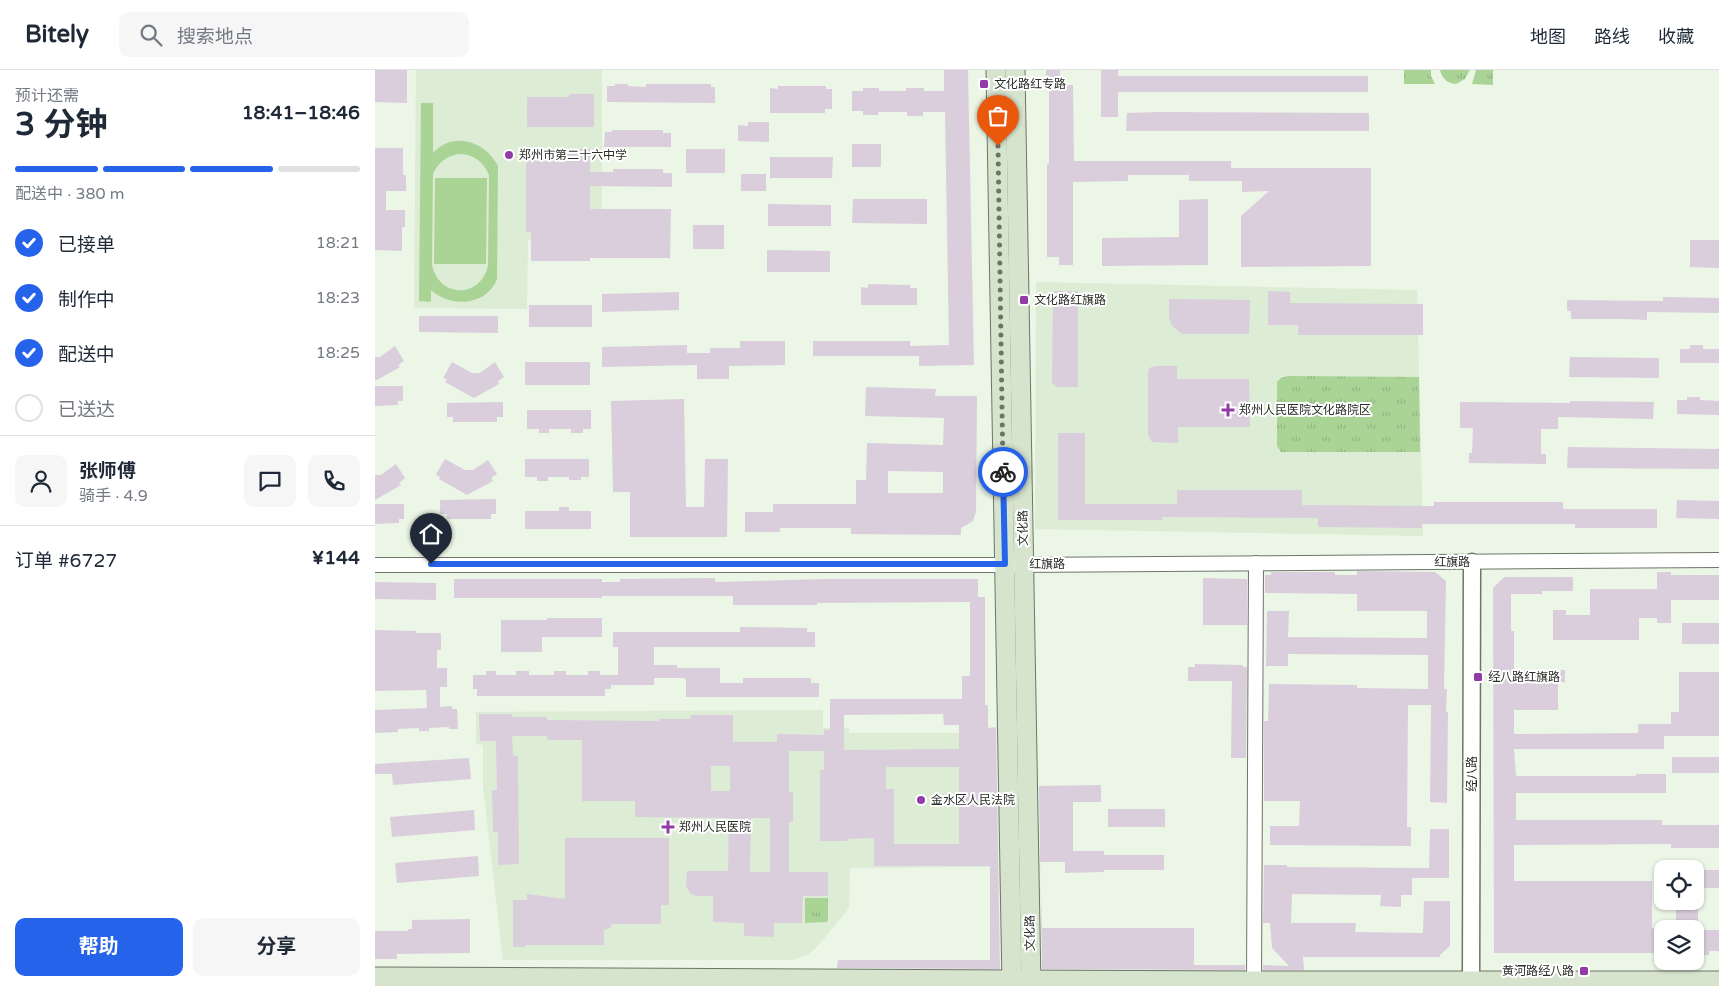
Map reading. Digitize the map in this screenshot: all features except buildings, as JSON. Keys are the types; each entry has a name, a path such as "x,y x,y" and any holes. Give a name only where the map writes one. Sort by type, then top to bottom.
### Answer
{"main road":[{"name":"文化路","path":"996,70 1012,983"},
{"name":"文化路","path":"1015,70 1031,983"},
{"path":"375,977 585,982 1031,983 1255,981 1471,983 1719,981"}],"street":[{"name":"红旗路","path":"375,564 1024,564 1719,560"},
{"name":"经八路","path":"1471,983 1472,562"},
{"path":"1255,981 1256,563"}],"shaded area":[{"name":"郑州市第二十六中学","path":"416,70 602,70 602,241 528,240 527,309 414,308"},
{"name":"郑州人民医院文化路院区","path":"1036,282 1417,290 1423,536 1035,529"},
{"name":"郑州人民医院","path":"823,710 823,728 849,728 849,733 992,733 992,867 850,868 849,908 817,947 807,955 793,960 503,960 483,787 483,745 476,744 476,712"}],"green space":[{"path":"1404,70 1431,70 1431,76 1435,84 1404,84"},
{"path":"1440,70 1470,70 1465,79 1456,84 1445,80"},
{"path":"1476,70 1493,70 1493,85 1472,84"},
{"path":"421,103 433,103 433,153 441,146 450,142 468,142 485,150 498,166 497,279 485,295 477,299 458,302 439,296 431,290 431,302 419,301","holes":["458,154 468,155 477,159 489,175 488,266 484,277 477,284 469,289 460,290 451,289 443,284 436,276 432,265 433,174 437,167 446,159"]},
{"path":"435,178 487,178 486,264 434,264"},
{"path":"1288,376 1419,377 1420,452 1281,452 1277,446 1277,382 1281,378"},
{"path":"805,898 828,898 827,922 805,923"}],"way so far":[{"path":"998,146 1003,472"}],"place":[{"name":"文化路红专路","path":"984,84"},
{"name":"郑州市第二十六中学","path":"509,155"},
{"name":"文化路红旗路","path":"1024,300"},
{"name":"郑州人民医院文化路院区","path":"1228,410"},
{"name":"经八路红旗路","path":"1478,677"},
{"name":"金水区人民法院","path":"921,800"},
{"name":"郑州人民医院","path":"668,827"},
{"name":"黄河路经八路","path":"1584,971"}],"route":[{"path":"431,564 1005,564 1003,472"}]}
